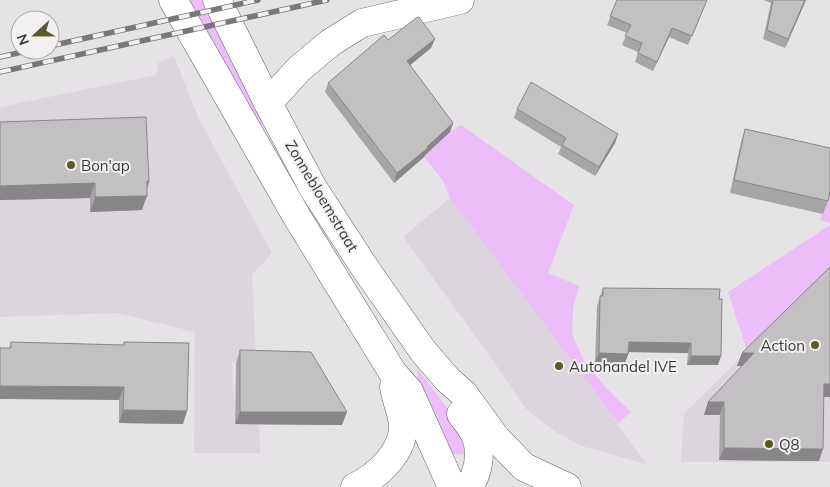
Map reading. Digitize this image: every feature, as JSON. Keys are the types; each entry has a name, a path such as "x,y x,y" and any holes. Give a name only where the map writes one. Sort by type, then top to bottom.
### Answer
{"main road":[{"name":"Zonnebloemstraat","path":"174,0 298,217 393,373"},
{"name":"Zonnebloemstraat","path":"216,0 313,188 365,268 423,351 448,380 464,394 496,438 524,467 567,487"},
{"path":"268,103 299,69 330,43 362,23 460,0"},
{"path":"355,487 379,471 401,440 403,425 393,373"},
{"path":"393,373 409,391 456,484 475,478 478,449 476,437 454,402 448,380"}],"shaded area":[{"path":"189,0 207,0 263,125 257,125 232,75"},
{"path":"174,56 199,119 272,253 252,275 256,360 232,362 235,424 259,424 260,453 194,453 195,332 117,313 0,317 0,107 156,75 158,63"},
{"path":"461,125 574,205 548,273 579,286 573,308 572,334 584,361 606,388 631,412 618,423 450,198 443,181 422,154 427,153 450,132"},
{"path":"830,194 830,223 820,220"},
{"path":"450,198 646,464 582,446 556,432 526,409 403,237"},
{"path":"830,225 830,274 747,351 728,292"},
{"path":"830,274 830,462 681,462 684,414 747,351"},
{"path":"417,368 460,425 468,455 446,453 418,385"}],"building":[{"path":"617,0 707,0 692,36 672,28 657,62 638,53 642,43 625,36 631,25 610,16"},
{"path":"773,0 805,0 788,39 767,30"},
{"path":"419,17 435,39 407,61 453,123 428,148 397,173 328,83 384,35 388,40"},
{"path":"531,82 618,134 599,167 562,145 566,138 517,109"},
{"name":"Bon'ap","path":"146,117 149,182 147,181 147,196 95,197 95,183 0,186 0,122"},
{"path":"745,129 830,148 830,191 828,201 734,180"},
{"path":"830,267 830,384 824,384 823,449 724,448 724,402 708,402 754,353 742,353"},
{"path":"603,288 720,289 719,299 722,299 721,356 691,356 691,343 629,342 628,354 599,353 600,296 603,296"},
{"path":"11,342 124,345 124,342 189,343 187,411 123,410 124,387 0,386 0,348 11,348"},
{"path":"240,350 311,352 347,412 240,412"}],"railway":[{"path":"60,44 258,0"},
{"path":"0,72 327,0"},
{"path":"0,57 10,55"}],"place":[{"name":"Bon'ap","path":"71,165"},
{"name":"Action","path":"815,345"},
{"name":"Autohandel IVE","path":"559,366"},
{"name":"Q8","path":"769,444"}]}
